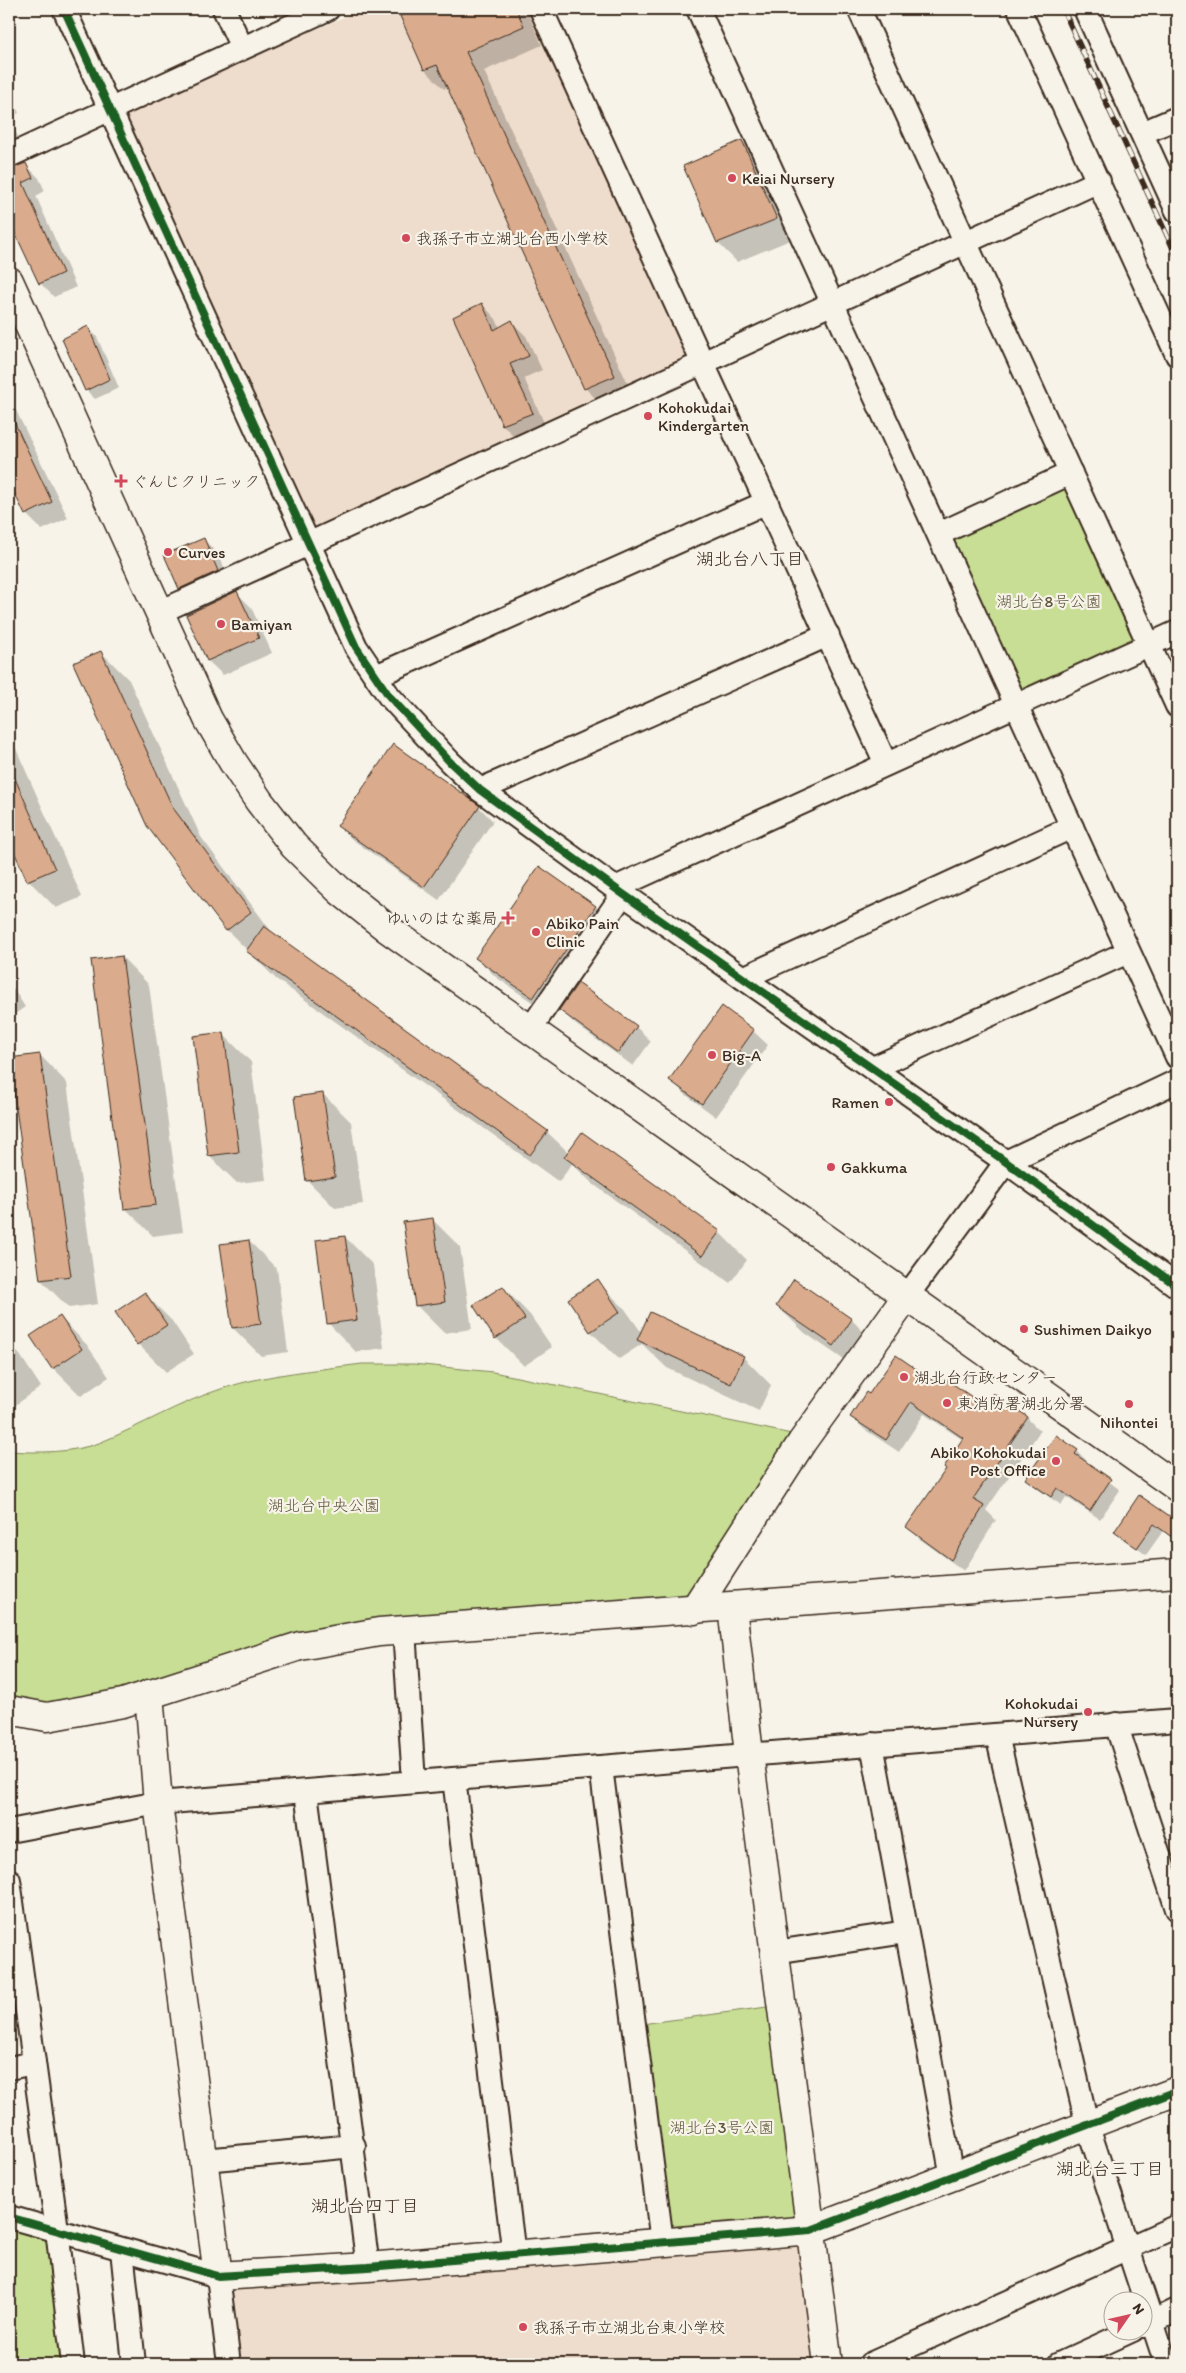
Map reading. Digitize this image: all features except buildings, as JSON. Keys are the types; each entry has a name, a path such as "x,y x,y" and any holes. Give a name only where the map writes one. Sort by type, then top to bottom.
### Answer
{"street":[{"path":"64,9 356,647 389,696 450,762 480,790 619,891 1175,1282"},
{"path":"224,9 242,48"},
{"path":"9,156 328,9"},
{"path":"541,9 886,764"},
{"path":"698,9 1177,1057"},
{"path":"859,9 1177,706"},
{"path":"1019,9 1177,355"},
{"path":"1085,9 1177,211"},
{"path":"1142,133 1177,118"},
{"path":"160,612 1099,182"},
{"path":"9,281 208,719 259,801 294,846 339,890 388,929 531,1028 1177,1487"},
{"path":"939,534 1071,474"},
{"path":"376,676 767,502"},
{"path":"531,1028 619,891 886,764 1177,632"},
{"path":"480,790 828,635"},
{"path":"744,978 1072,827"},
{"path":"873,1068 1128,952"},
{"path":"694,1610 802,1442 906,1296 1006,1162 1177,1081"},
{"path":"9,1710 47,1717 123,1703 300,1646 379,1632 1175,1578"},
{"path":"732,1607 749,1754 828,2364"},
{"path":"404,1630 414,1782"},
{"path":"149,1694 158,1803 229,2364"},
{"path":"9,1831 158,1803 1177,1720"},
{"path":"1116,1724 1177,1909"},
{"path":"997,1735 1087,2124 1128,2249 1136,2290"},
{"path":"872,1744 952,2177"},
{"path":"601,1767 662,2242"},
{"path":"454,1778 514,2255"},
{"path":"306,1792 354,2146 368,2267"},
{"path":"9,1880 57,2230 73,2364"},
{"path":"775,1952 906,1932"},
{"path":"9,2068 34,2063"},
{"path":"9,2217 218,2276 368,2267 811,2230 1177,2091"},
{"path":"204,2160 354,2146"},
{"path":"870,2364 1177,2226"},
{"path":"122,2250 134,2364"},
{"path":"1154,2321 1177,2310"},
{"path":"1059,2364 1112,2340"},
{"path":"1151,2340 1166,2364"}],"shaded area":[{"name":"我孫子市立湖北台西小学校","path":"362,9 529,9 690,360 313,533 122,115"},
{"name":"我孫子市立湖北台東小学校","path":"798,2245 813,2364 242,2364 233,2290"}],"green space":[{"name":"湖北台8号公園","path":"1071,473 1149,644 1016,704 939,534"},
{"name":"湖北台中央公園","path":"362,1364 413,1364 493,1372 806,1437 694,1610 379,1632 123,1703 9,1710 9,1451 54,1452 77,1449 99,1443 192,1400 224,1388 275,1376"},
{"name":"湖北台3号公園","path":"782,2005 811,2230 662,2242 634,2025"},
{"path":"9,2217 57,2230 73,2364 9,2364"}],"railway":[{"path":"1063,9 1177,257"}],"cycle path":[{"path":"64,9 356,647 389,696 450,762 480,790 623,894 1006,1162 1177,1286"},
{"path":"9,2217 218,2276 368,2267 811,2230 1177,2091"}],"place":[{"name":"Keiai Nursery","path":"732,178"},
{"name":"我孫子市立湖北台西小学校","path":"406,238"},
{"name":"Kohokudai Kindergarten","path":"648,416"},
{"name":"ぐんじクリニック","path":"121,481"},
{"name":"Curves","path":"168,552"},
{"name":"Bamiyan","path":"221,624"},
{"name":"ゆいのはな薬局","path":"508,918"},
{"name":"Abiko Pain Clinic","path":"536,932"},
{"name":"Big-A","path":"712,1055"},
{"name":"Ramen","path":"889,1102"},
{"name":"Gakkuma","path":"831,1167"},
{"name":"Sushimen Daikyo","path":"1024,1329"},
{"name":"湖北台行政センター","path":"904,1377"},
{"name":"東消防署湖北分署","path":"947,1403"},
{"name":"Nihontei","path":"1129,1404"},
{"name":"Abiko Kohokudai Post Office","path":"1056,1461"},
{"name":"Kohokudai Nursery","path":"1088,1712"},
{"name":"我孫子市立湖北台東小学校","path":"523,2327"}],"district":[{"name":"湖北台八丁目","path":"750,559"},
{"name":"湖北台三丁目","path":"1110,2169"},
{"name":"湖北台四丁目","path":"365,2206"}]}
